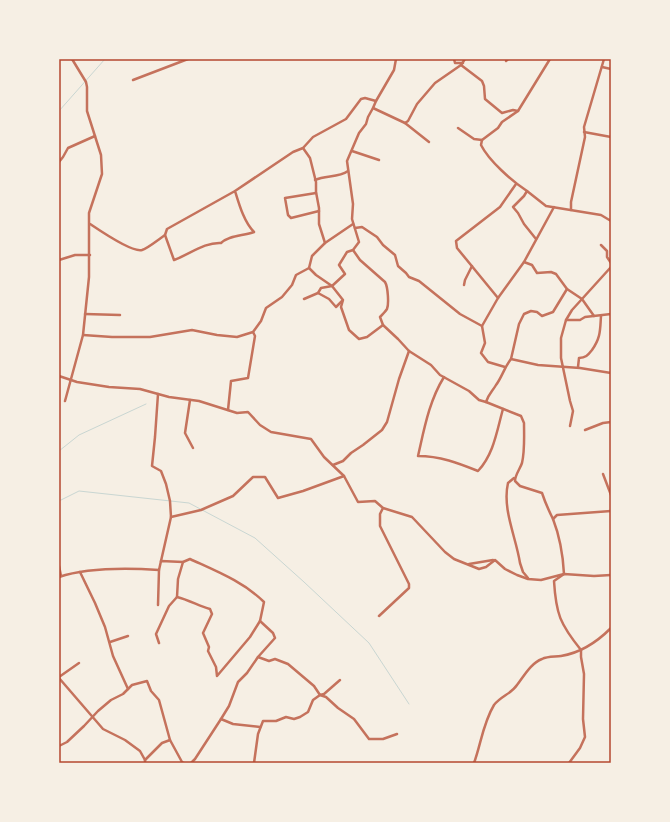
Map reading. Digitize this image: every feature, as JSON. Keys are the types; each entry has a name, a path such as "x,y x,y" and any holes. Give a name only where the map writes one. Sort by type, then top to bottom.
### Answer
{"street":[{"path":"65,402 83,335 89,278 89,224 91,208 102,174 101,155 86,105 86,82 72,59"},
{"path":"133,80 188,59"},
{"path":"304,299 318,293 321,288 332,286 345,274 340,265 347,252 353,250 359,242 356,228 352,219 353,204 348,171 348,156 352,151 359,132 366,124 376,101 394,70 396,59"},
{"path":"454,59 455,63 462,64 482,81 485,99 492,105 502,113 513,110 518,111"},
{"path":"405,123 435,83 462,64 465,59"},
{"path":"458,128 474,139 482,140 498,128 502,122 518,111 550,59"},
{"path":"571,210 571,202 579,169 586,116 604,59"},
{"path":"602,67 611,70"},
{"path":"235,191 241,209 254,232 247,235 225,239 221,243 212,243 186,256 174,260 165,235 167,229 235,191 288,155 303,148 313,137 346,119 361,99 365,98 376,101"},
{"path":"373,108 405,123 429,142"},
{"path":"584,132 611,137"},
{"path":"59,162 68,148 95,136"},
{"path":"482,140 481,145 484,151 516,184 546,206 601,215 611,221"},
{"path":"303,148 310,158 315,180 319,224 325,243"},
{"path":"352,151 379,160"},
{"path":"315,180 320,177 338,176 348,171"},
{"path":"498,298 457,248 456,241 500,207 516,184"},
{"path":"527,191 513,208 518,212 524,224 536,239"},
{"path":"316,193 286,198 288,215 292,218 319,211"},
{"path":"505,367 488,362 481,353 485,343 482,326 498,298 524,262 554,207"},
{"path":"89,224 135,251 142,250 165,235"},
{"path":"83,335 150,337 192,330 237,337 253,332 261,321 266,308 282,297 292,285 296,275 309,268 312,256 325,243 353,224"},
{"path":"356,228 362,227 377,237 383,245 395,255 398,266 409,277 419,281 460,314 482,326"},
{"path":"601,245 607,251 607,258 611,263"},
{"path":"353,250 360,260 387,284 387,309 380,317 383,325 409,351 431,365 444,377 469,391 479,400 521,416 524,423 522,460 519,471 508,483 506,503 520,563 523,572 528,579"},
{"path":"59,260 75,255 90,254"},
{"path":"524,262 532,265 537,273 556,274 567,289 582,299 594,316"},
{"path":"464,285 472,266"},
{"path":"309,268 316,276 332,286 343,300"},
{"path":"570,426 573,411 561,358 561,338 566,320 572,310 611,268"},
{"path":"486,402 489,393 496,386 505,367 511,360 519,324 524,314 531,311 537,312 542,316 553,312 567,289"},
{"path":"318,293 329,300 336,307 343,300"},
{"path":"343,300 341,307 349,330 359,340 367,337 383,325"},
{"path":"85,314 120,315"},
{"path":"566,320 580,320 585,317 611,314"},
{"path":"578,367 579,358 585,358 599,341 601,316"},
{"path":"228,410 231,381 248,378 255,336 253,332"},
{"path":"333,465 343,461 351,453 382,430 387,422 399,379 409,351"},
{"path":"511,360 538,365 578,367 611,373"},
{"path":"59,376 71,380 109,387 140,389 169,397 190,400 237,413 248,412 260,425 271,432 311,438 324,457 344,476 358,502 375,502 383,508 412,517 445,552 454,559 479,569 486,567 495,560"},
{"path":"444,377 436,393 424,427 418,456 440,458 457,462 478,471 485,464 496,439 504,409"},
{"path":"158,394 152,466 161,471 170,500 170,517 159,570 158,605"},
{"path":"190,400 185,433 193,448"},
{"path":"584,430 603,423 611,422"},
{"path":"603,474 611,495"},
{"path":"170,517 201,510 233,496 253,477 265,477 278,498 303,491 344,476"},
{"path":"514,478 516,483 520,486 542,494 558,535 563,556 564,574"},
{"path":"379,616 409,588 409,584 380,526 380,514 383,508"},
{"path":"553,519 558,515 611,511"},
{"path":"162,561 183,562 190,559 215,570 255,593 264,602 260,621 250,637 217,676 216,667 208,651 209,647 203,634 212,614 210,609 192,601 177,598"},
{"path":"468,564 495,560"},
{"path":"495,560 505,569 528,579 541,580 564,574 594,576 611,575"},
{"path":"159,643 156,634 169,606 177,598 178,580 183,562"},
{"path":"59,566 60,576 80,572 136,568 159,570"},
{"path":"80,572 95,603 110,642 113,656 128,689"},
{"path":"564,574 554,581 560,620 569,635 581,650 584,674 583,719 585,737 580,748 569,763"},
{"path":"191,763 229,706 238,682 275,638 273,633 260,621"},
{"path":"474,763 490,712 501,697 513,690 528,670 542,659 581,650 611,628"},
{"path":"110,642 128,636"},
{"path":"258,657 269,661 275,659 288,664 314,686 320,695 326,697 338,708 354,719 369,739 383,739 397,734"},
{"path":"79,663 59,677 103,729 125,740 140,751 145,762 162,743 170,740"},
{"path":"254,763 260,727 263,721 276,721 286,717 294,719 300,717 308,712 313,700 324,694 340,680"},
{"path":"59,746 66,742 111,700 123,694 132,685 147,681 151,691 159,700 170,740 184,763"},
{"path":"221,719 233,724 260,727"}],"waterway":[{"path":"59,111 105,59"},
{"path":"59,451 79,435 146,404"},
{"path":"59,501 79,491 189,503 255,538 369,643 409,704"}]}
